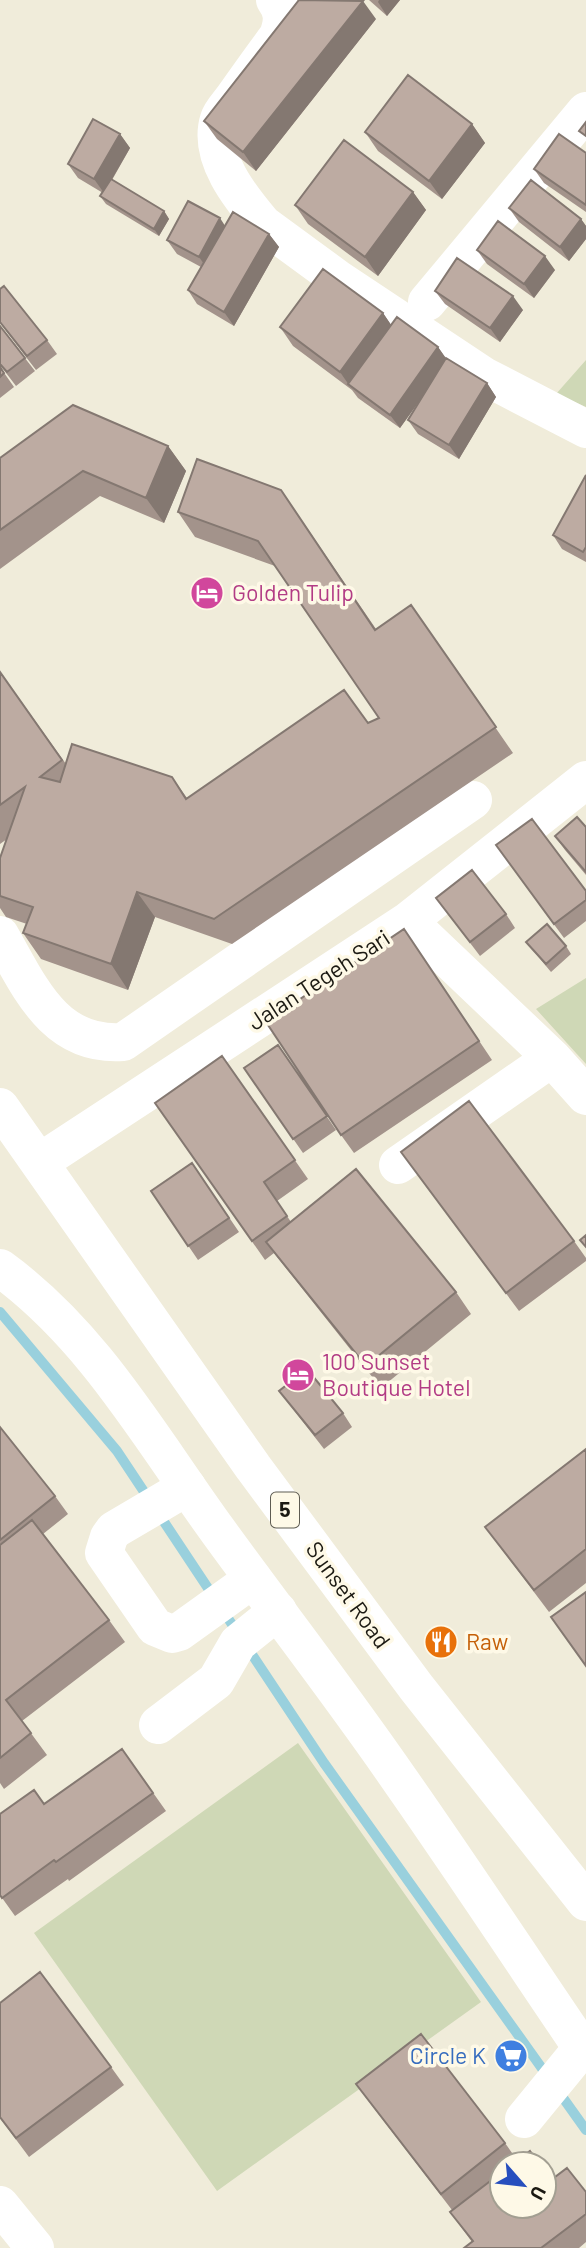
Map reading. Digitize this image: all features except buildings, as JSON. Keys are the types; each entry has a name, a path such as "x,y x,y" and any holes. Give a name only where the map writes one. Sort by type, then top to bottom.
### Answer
{"main road":[{"path":"275,0 283,23 278,36 219,118 216,135 221,159 245,202 263,224 407,326 484,376 586,429"},
{"path":"427,302 586,111"},
{"name":"Jalan Tegeh Sari","path":"40,1163 408,922 586,780"},
{"path":"0,934 49,1015 89,1039 106,1043 122,1042 473,800"},
{"path":"408,922 552,1058 586,1096"},
{"path":"398,1165 552,1058"},
{"name":"Sunset Road","path":"0,1107 278,1500 416,1687 586,1902"},
{"path":"0,1268 37,1298 83,1344 402,1782 584,2051 524,2119"},
{"path":"187,1487 114,1530 104,1553 155,1627 172,1634 179,1632 253,1579"},
{"path":"158,1725 216,1681 238,1643 278,1611"},
{"path":"0,2205 35,2248"}],"green space":[{"path":"586,360 586,407 556,394"},
{"path":"586,978 586,1064 536,1009"},
{"path":"298,1743 481,2002 217,2191 34,1933"}],"waterway":[{"path":"0,1312 117,1451 324,1763 586,2130"}],"place":[{"name":"Golden Tulip","path":"207,593"},
{"name":"100 Sunset Boutique Hotel","path":"298,1375"},
{"name":"Raw","path":"441,1642"},
{"name":"Circle K","path":"511,2056"}]}
